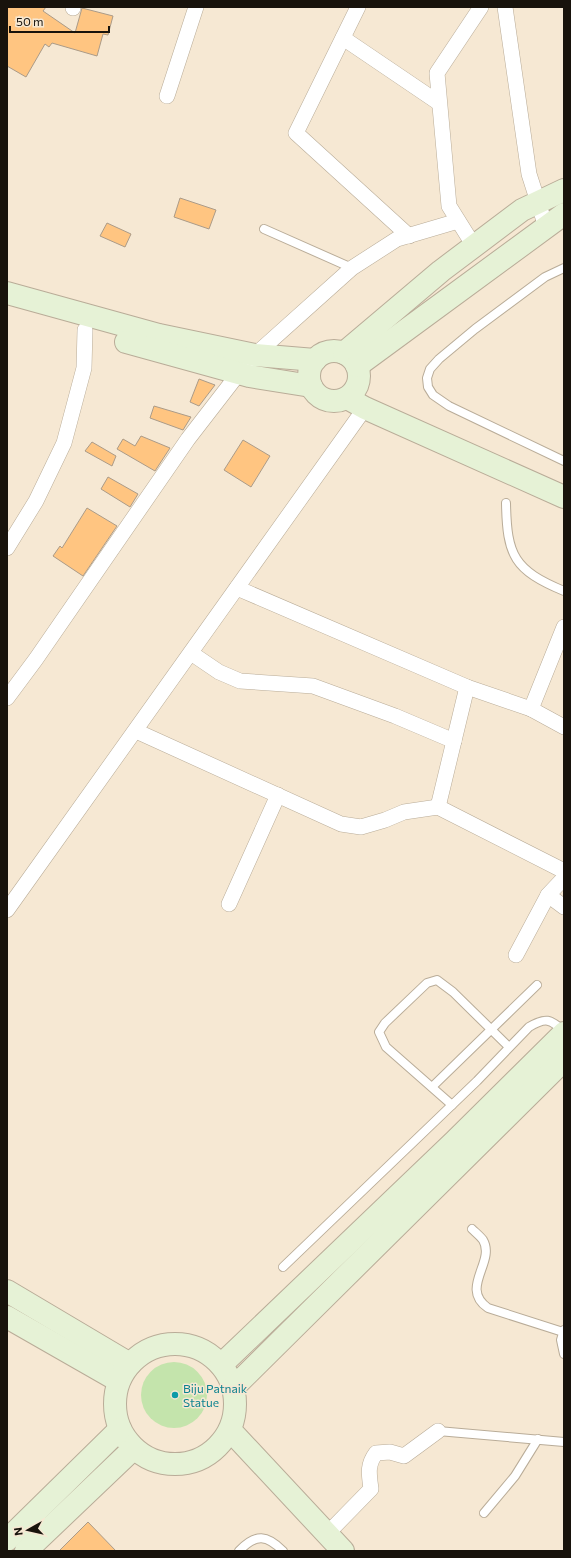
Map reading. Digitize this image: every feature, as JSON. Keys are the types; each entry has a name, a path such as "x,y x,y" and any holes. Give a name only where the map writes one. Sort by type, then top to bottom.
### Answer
{"street":[{"path":"167,96 196,7"},
{"path":"358,7 296,133 409,236"},
{"path":"474,246 449,206 437,73 480,7"},
{"path":"505,7 530,174 537,202 546,227"},
{"path":"342,38 439,103"},
{"path":"351,360 441,271 522,210 564,190"},
{"path":"351,360 564,214"},
{"path":"7,698 36,659 188,439 239,373 256,355 352,268 397,239 458,221"},
{"path":"7,293 159,335 256,355 315,360"},
{"path":"7,308 239,373 311,386"},
{"path":"7,548 36,501 64,443 84,368 85,330"},
{"path":"7,910 237,588 356,403 359,380 351,360 332,351 326,352 315,360 310,371 311,386 316,393 331,401 339,400 356,403 564,497"},
{"path":"237,588 467,687 531,709 564,727"},
{"path":"531,709 564,627"},
{"path":"191,654 219,672 240,681 313,686 395,716 454,741"},
{"path":"438,806 467,687"},
{"path":"136,731 341,824 361,827 385,820 404,812 438,806 564,871"},
{"path":"229,904 278,795"},
{"path":"516,955 548,896 564,878"},
{"path":"548,896 564,907"},
{"path":"221,1365 455,1141 564,1032"},
{"path":"234,1387 564,1060"},
{"path":"7,1291 125,1373"},
{"path":"7,1316 125,1373"},
{"path":"166,1344 186,1344 205,1352 221,1365 234,1387 235,1415 230,1430 218,1447 202,1458 183,1464 163,1463 144,1456 133,1449 120,1429 116,1413 115,1397 125,1373 146,1351 166,1344"},
{"path":"7,1540 120,1429"},
{"path":"230,1430 343,1551"},
{"path":"327,1534 371,1489 368,1471 371,1460 376,1453 390,1452 404,1456 438,1431"},
{"path":"26,1551 133,1449"}],"lane":[{"path":"264,229 352,268"},
{"path":"564,268 545,277 475,329 430,368 427,378 428,387 433,395 450,406 564,461"},
{"path":"506,502 506,527 511,549 520,567 543,582 564,591"},
{"path":"452,1105 386,1047 380,1037 379,1032 381,1027 427,983 437,980 453,992 509,1047"},
{"path":"432,1087 537,985"},
{"path":"283,1267 452,1105 529,1027 538,1022 547,1020 553,1022 564,1032"},
{"path":"472,1229 482,1238 485,1245 485,1253 476,1288 477,1299 488,1308 564,1331 561,1340 564,1354"},
{"path":"438,1431 564,1442"},
{"path":"484,1513 515,1476 538,1439"},
{"path":"240,1551 258,1537 265,1537 274,1541 283,1551"}],"green space":[{"path":"168,1362 180,1362 192,1367 202,1377 207,1389 205,1408 192,1423 180,1428 168,1428 156,1423 146,1413 141,1401 141,1389 146,1377 156,1367"}],"building":[{"path":"7,7 46,7 43,11 75,33 82,8 113,16 108,35 103,34 97,56 52,43 49,47 45,44 26,77 7,66"},
{"path":"180,198 216,210 209,229 174,217"},
{"path":"107,223 131,234 125,247 100,236"},
{"path":"199,379 215,385 199,406 190,402"},
{"path":"154,406 191,417 183,430 150,418"},
{"path":"141,436 170,448 155,471 117,449 123,439 135,446"},
{"path":"243,440 270,456 251,487 224,470"},
{"path":"92,442 116,456 112,466 85,451"},
{"path":"108,477 138,494 130,507 101,489"},
{"path":"87,508 117,526 83,576 53,556 60,546 62,548"},
{"path":"88,1522 116,1551 59,1551"}],"place":[{"name":"Biju Patnaik Statue","path":"175,1395"}]}
